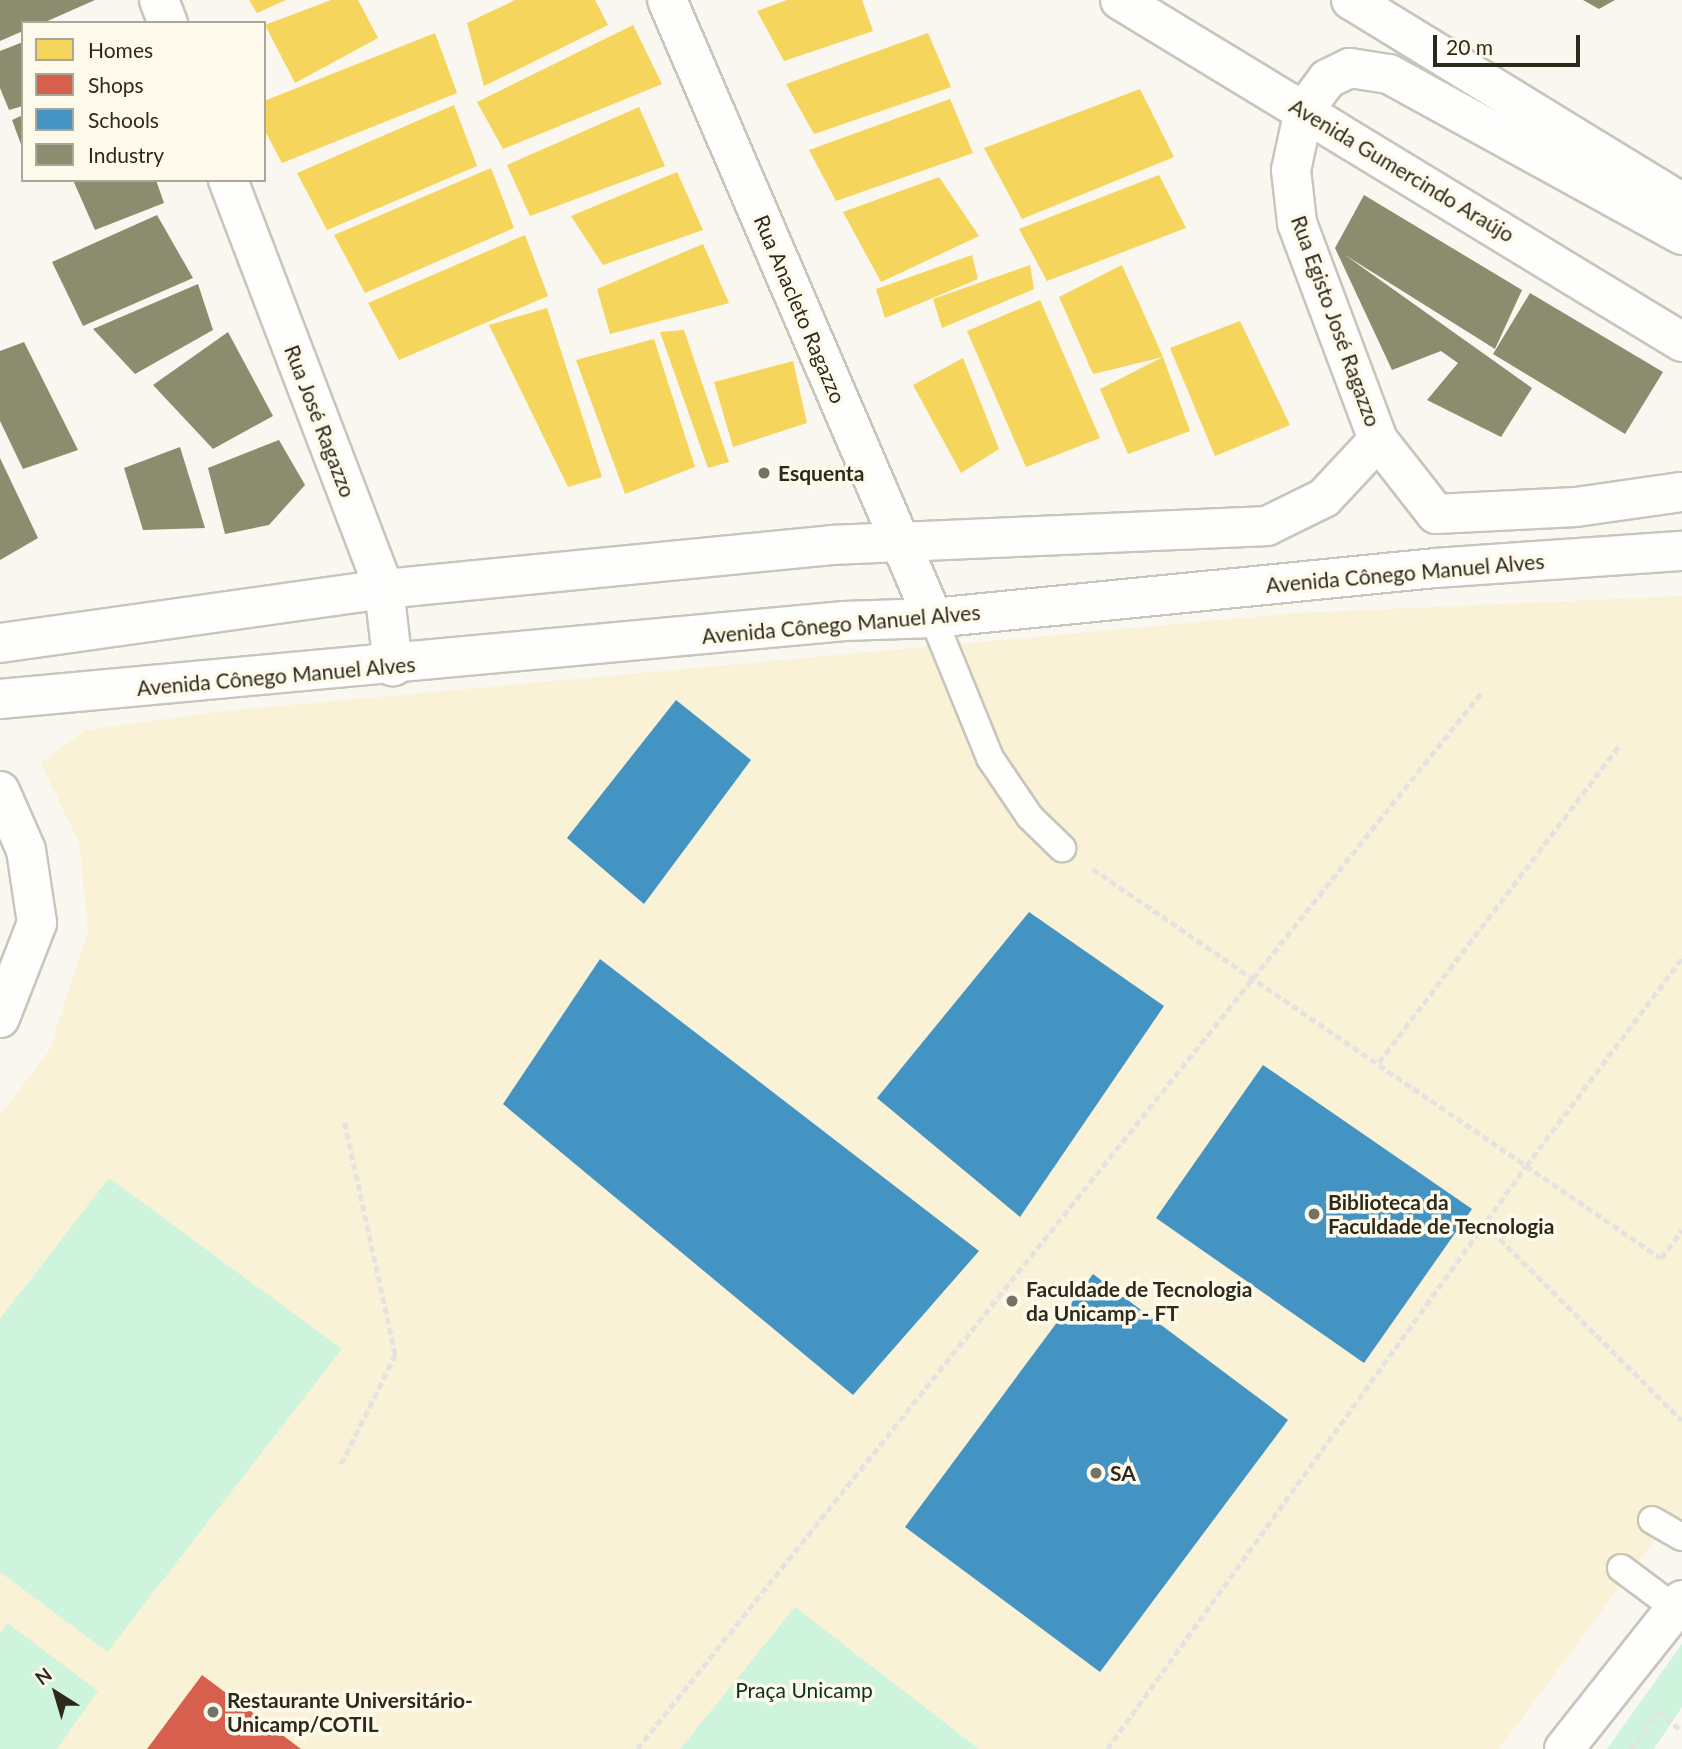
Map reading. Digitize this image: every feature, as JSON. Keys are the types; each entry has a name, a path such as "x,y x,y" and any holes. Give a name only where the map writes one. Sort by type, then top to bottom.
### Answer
{"main road":[{"path":"159,0 166,21"},
{"name":"Rua Anacleto Ragazzo","path":"667,0 905,544 933,618"},
{"name":"Avenida Gumercindo Araújo","path":"1120,0 1682,342"},
{"path":"1351,0 1682,203"},
{"path":"1304,110 1327,79 1350,68 1389,74 1682,235"},
{"name":"Rua Egisto José Ragazzo","path":"1304,110 1291,170 1297,223 1378,440 1436,514"},
{"name":"Rua José Ragazzo","path":"229,182 384,589 393,666"},
{"path":"0,643 384,589 833,545 905,544 1267,526 1324,498 1378,440"},
{"path":"1436,568 1436,514 1576,507 1682,492"},
{"name":"Avenida Cônego Manuel Alves","path":"0,699 393,666 844,621 933,618 1436,568 1682,551"},
{"path":"0,791 26,850 37,923 0,1018"},
{"path":"1564,1749 1679,1604"}],"lane":[{"path":"933,618 990,758 1030,817 1062,848"},
{"path":"1652,1520 1682,1538"},
{"path":"1621,1568 1679,1604"}],"path":[{"path":"637,1749 1254,982 1481,693"},
{"path":"1379,1062 1620,745"},
{"path":"1062,848 1254,982 1379,1062 1661,1258 1682,1230"},
{"path":"1107,1749 1526,1166 1682,958"},
{"path":"341,1464 395,1355 344,1122"},
{"path":"1485,1224 1682,1420"},
{"path":"1631,1749 1657,1712 1682,1730"}],"shaded area":[{"name":"Faculdade de Tecnologia da Unicamp - FT","path":"1682,596 1682,1521 1664,1527 1499,1749 0,1749 0,1115 49,1051 88,931 79,843 41,763 85,730 224,711 1297,613"}],"green space":[{"path":"109,1178 342,1349 107,1652 0,1572 0,1319"},
{"name":"Praça Unicamp","path":"795,1607 979,1749 680,1749"},
{"path":"7,1623 98,1691 57,1749 0,1749 0,1633"},
{"path":"1682,1644 1682,1707 1654,1749 1607,1749"}],"building: Homes":[{"path":"249,0 286,0 257,13"},
{"path":"331,0 358,0 378,38 295,83 266,25"},
{"path":"515,0 595,0 608,25 484,86 467,23"},
{"path":"787,0 862,0 873,31 784,61 757,11"},
{"path":"633,25 662,84 503,149 477,102"},
{"path":"435,33 457,93 282,163 266,133 266,100"},
{"path":"928,33 951,87 814,134 786,84"},
{"path":"1140,89 1174,157 1022,219 984,148"},
{"path":"950,99 973,153 836,201 809,150"},
{"path":"454,105 477,166 327,230 297,173"},
{"path":"639,107 665,166 530,216 507,165"},
{"path":"491,168 514,228 365,293 334,235"},
{"path":"677,172 703,230 603,265 571,216"},
{"path":"1159,175 1186,228 1047,281 1019,229"},
{"path":"939,177 979,236 881,282 843,212"},
{"path":"525,235 548,296 399,360 368,303"},
{"path":"703,244 729,303 610,334 597,289"},
{"path":"972,255 978,279 885,318 876,289"},
{"path":"1030,265 1034,289 942,328 933,299"},
{"path":"1122,265 1163,357 1093,374 1059,297"},
{"path":"1040,300 1100,438 1026,467 967,331"},
{"path":"547,308 602,477 568,487 489,325"},
{"path":"1240,321 1290,425 1215,456 1170,348"},
{"path":"684,330 729,462 708,468 660,332"},
{"path":"654,339 695,467 625,494 576,360"},
{"path":"1163,357 1190,431 1128,454 1100,389"},
{"path":"963,358 999,449 961,473 913,385"},
{"path":"793,361 807,423 733,447 714,382"}],"building: Shops":[{"name":"Restaurante Universitário- Unicamp/COTIL","path":"202,1675 301,1749 147,1749"}],"building: Schools":[{"path":"676,700 751,760 644,904 567,838"},
{"path":"1029,912 1164,1006 1020,1217 877,1098"},
{"path":"600,959 979,1251 853,1395 503,1104"},
{"name":"Biblioteca da Faculdade de Tecnologia","path":"1263,1065 1472,1209 1364,1363 1156,1218"},
{"name":"SA","path":"1093,1274 1288,1420 1100,1672 905,1527"}],"building: Industry":[{"path":"0,0 95,0 48,21 21,21 21,32 0,41"},
{"path":"1583,0 1615,0 1599,9"},
{"path":"21,43 21,107 9,110 0,88 0,51"},
{"path":"21,116 21,144 12,120"},
{"path":"74,182 157,182 164,203 95,230"},
{"path":"1364,195 1522,290 1495,349 1345,255 1532,388 1501,437 1427,400 1458,363 1441,351 1392,370 1335,248"},
{"path":"157,215 193,278 83,326 52,262"},
{"path":"198,284 213,330 135,374 93,329"},
{"path":"1530,293 1663,372 1625,434 1493,354"},
{"path":"228,332 273,416 213,449 153,385"},
{"path":"24,342 78,450 23,469 0,421 0,351"},
{"path":"279,440 305,485 269,525 225,534 208,468"},
{"path":"180,447 205,528 143,530 124,468"},
{"path":"0,458 38,538 0,560"}],"place":[{"name":"Esquenta","path":"764,473"},
{"name":"Biblioteca da Faculdade de Tecnologia","path":"1314,1214"},
{"name":"Faculdade de Tecnologia da Unicamp - FT","path":"1012,1301"},
{"name":"SA","path":"1096,1473"},
{"name":"Restaurante Universitário- Unicamp/COTIL","path":"213,1712"}]}
